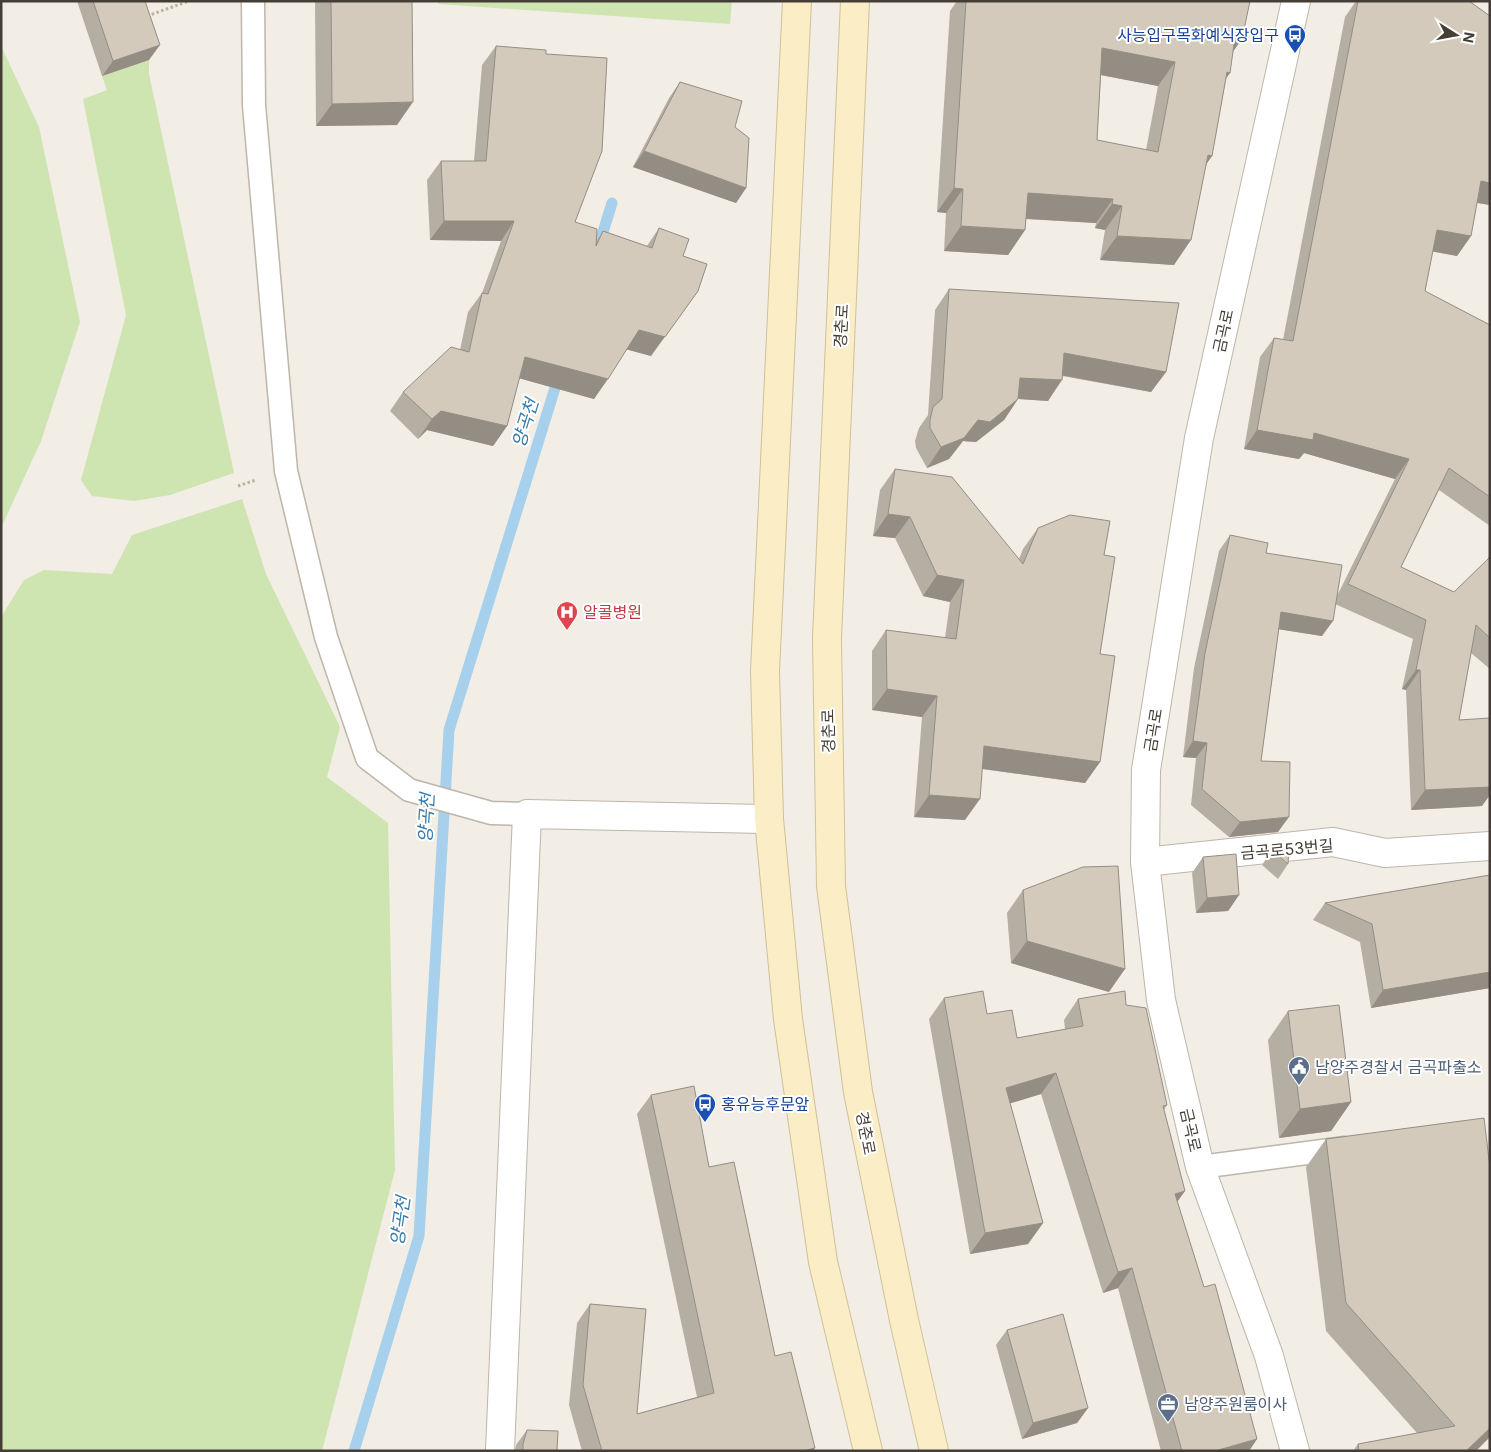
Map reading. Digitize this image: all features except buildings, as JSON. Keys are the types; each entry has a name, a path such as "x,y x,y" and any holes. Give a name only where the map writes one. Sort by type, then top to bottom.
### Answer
{"street":[{"path":"797,1 765,671 769,819 788,1019 823,1262 868,1451"},
{"name":"경춘로","path":"855,1 826,638 831,886 858,1092 904,1320 934,1451"},
{"name":"금곡로","path":"1295,1451 1269,1356 1200,1167 1161,1000 1144,862 1146,770 1200,438 1296,1"},
{"path":"500,1451 527,814 769,819"},
{"name":"금곡로53번길","path":"1144,862 1333,842 1385,853 1490,846"}],"lane":[{"path":"253,1 254,105 286,471 326,637 367,758 409,790 492,813 527,814"},
{"path":"1200,1167 1364,1146"}],"path":[{"path":"144,17 189,1"}],"green space":[{"path":"439,1 732,1 730,24 438,4"},
{"path":"1,46 39,127 80,322 41,441 1,528"},
{"path":"149,60 149,74 234,473 170,495 134,501 92,496 81,480 126,315 83,99 107,90 102,76"},
{"path":"242,499 266,574 340,727 327,777 388,823 395,1170 322,1451 1,1451 1,617 24,580 44,570 112,574 132,535"}],"waterway":[{"name":"양곡천","path":"599,245 612,203"},
{"name":"양곡천","path":"354,1451 419,1236 449,730 559,375"}],"place":[{"name":"사능입구목화예식장입구","path":"1295,54"},
{"name":"알콜병원","path":"567,631"},
{"name":"남양주경찰서 금곡파출소","path":"1299,1086"},
{"name":"홍유능후문앞","path":"705,1123"},
{"name":"남양주원룸이사","path":"1168,1423"}]}
